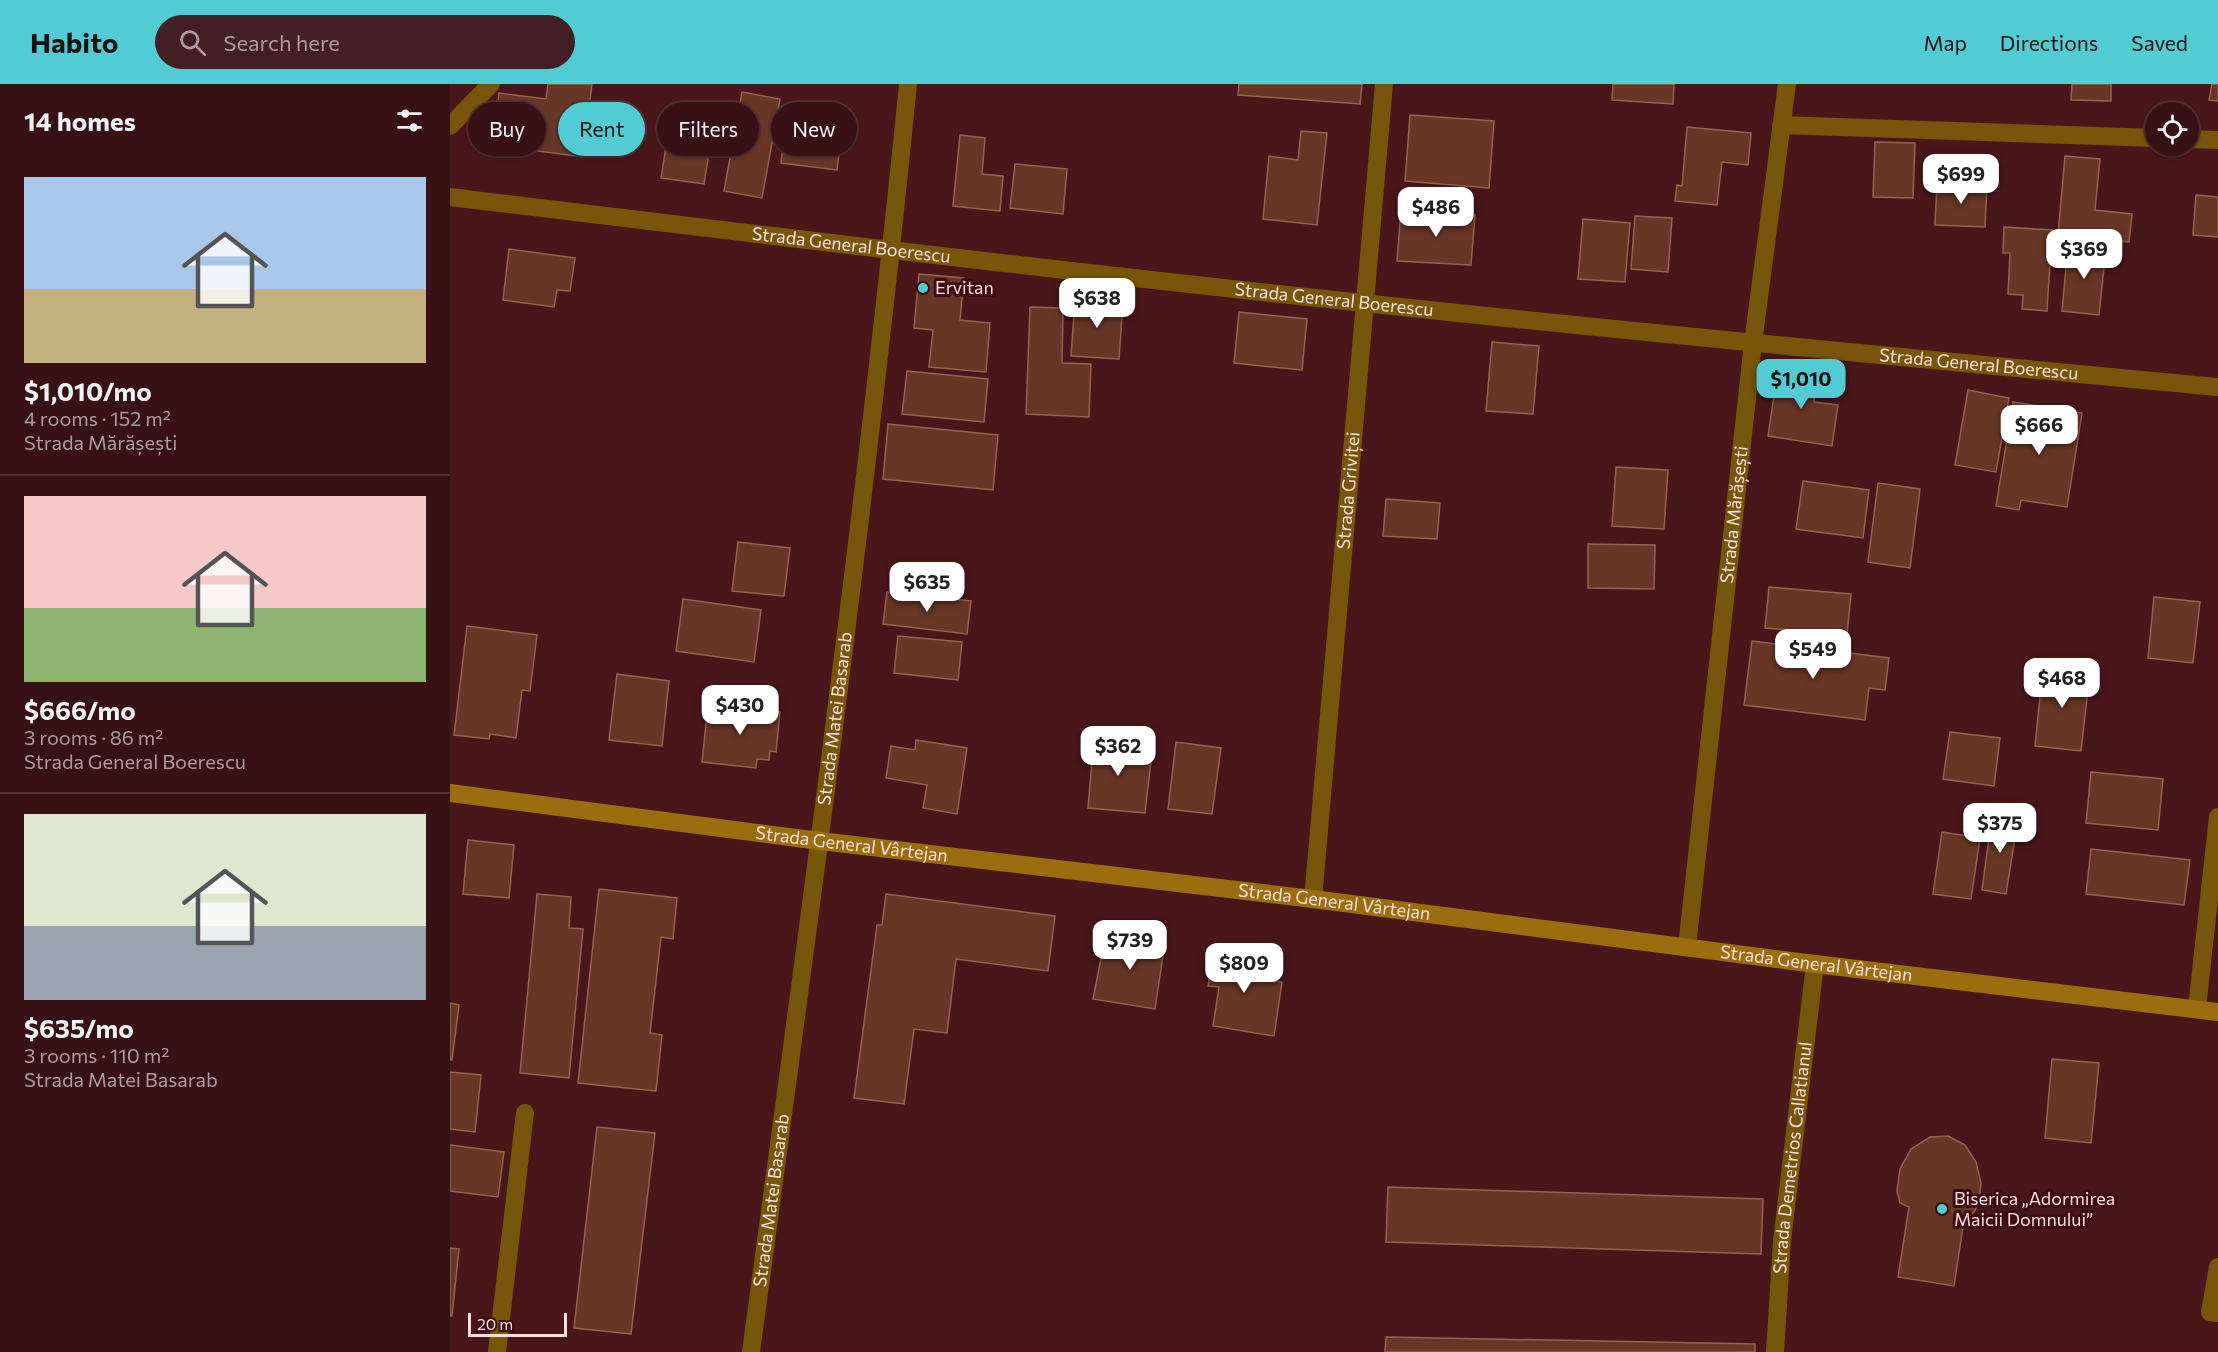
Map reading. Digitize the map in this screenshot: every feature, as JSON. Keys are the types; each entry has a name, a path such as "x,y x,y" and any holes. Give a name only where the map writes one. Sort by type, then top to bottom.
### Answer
{"street":[{"path":"450,126 490,84"},
{"name":"Strada Matei Basarab","path":"751,1352 820,840 892,250 909,84"},
{"name":"Strada Griviței","path":"1313,899 1384,84"},
{"name":"Strada Mărășești","path":"1688,947 1754,343 1787,84"},
{"path":"1781,125 2145,138"},
{"path":"2199,139 2218,140"},
{"name":"Strada General Boerescu","path":"450,197 1365,303 2218,387"},
{"name":"Strada General Vârtejan","path":"450,793 1313,899 1815,964 2218,1012"},
{"path":"2197,1008 2218,817"},
{"name":"Strada Demetrios Callatianul","path":"1775,1352 1782,1241 1815,964"},
{"path":"498,1352 525,1113"},
{"path":"2218,1267 2210,1312 2218,1313"}],"building":[{"path":"548,84 592,84 590,102 558,102 558,154 546,152 546,102 498,102 499,93 546,99"},
{"path":"1239,84 1362,84 1360,104 1238,95"},
{"path":"1613,84 1674,84 1673,104 1612,100"},
{"path":"2072,84 2111,84 2111,101 2071,100"},
{"path":"2212,84 2218,84 2218,101 2209,100"},
{"path":"742,92 780,99 779,102 771,102 771,148 762,198 724,191 730,156 759,156 759,102 740,102"},
{"path":"1410,115 1494,121 1489,188 1405,181"},
{"path":"1687,127 1751,133 1748,165 1722,162 1717,205 1675,201 1677,185 1682,186"},
{"path":"1301,131 1327,133 1317,225 1263,219 1269,156 1298,160"},
{"path":"960,135 985,138 982,174 1003,176 1000,211 953,206"},
{"path":"1875,142 1915,143 1913,198 1873,197"},
{"path":"664,156 708,156 704,184 661,178"},
{"path":"782,156 839,156 837,170 781,163"},
{"path":"2065,156 2100,159 2095,210 2132,214 2129,242 2058,235"},
{"path":"1015,164 1067,169 1063,214 1010,208"},
{"path":"1937,183 1987,185 1985,227 1935,225"},
{"path":"2196,195 2218,197 2218,237 2193,235"},
{"path":"1401,210 1475,215 1471,265 1397,261"},
{"path":"1635,216 1672,218 1668,272 1631,269"},
{"path":"1583,219 1630,223 1625,282 1578,279"},
{"path":"2004,227 2052,230 2047,311 2022,309 2023,295 2008,294 2010,253 2003,253"},
{"path":"2068,245 2106,249 2099,315 2062,311"},
{"path":"509,249 575,258 570,291 557,290 554,307 503,300"},
{"path":"919,274 964,278 960,320 990,323 986,372 929,367 933,330 914,328"},
{"path":"1075,299 1123,302 1119,359 1071,356"},
{"path":"1030,307 1063,308 1062,363 1091,364 1089,417 1026,414"},
{"path":"1239,312 1307,319 1302,370 1234,363"},
{"path":"1492,342 1539,346 1533,414 1486,411"},
{"path":"1778,369 1818,375 1814,402 1838,405 1832,446 1768,436"},
{"path":"907,371 988,379 984,422 902,414"},
{"path":"1968,390 2009,398 1996,472 1955,465"},
{"path":"2013,402 2082,413 2067,507 2021,500 2019,510 1996,506"},
{"path":"888,424 998,435 993,490 883,479"},
{"path":"1616,467 1668,470 1664,529 1612,526"},
{"path":"1803,481 1869,490 1863,538 1796,529"},
{"path":"1878,483 1920,489 1910,568 1868,562"},
{"path":"1386,499 1440,503 1437,539 1383,536"},
{"path":"738,542 790,548 784,596 732,591"},
{"path":"1588,544 1655,545 1654,589 1588,588"},
{"path":"1769,587 1851,594 1847,635 1765,628"},
{"path":"887,592 971,601 967,634 883,624"},
{"path":"2154,597 2200,602 2193,663 2148,658"},
{"path":"683,599 761,610 754,662 676,651"},
{"path":"467,626 537,635 530,691 522,690 516,738 490,734 489,739 454,735"},
{"path":"898,636 962,642 958,680 894,673"},
{"path":"1752,641 1889,658 1885,690 1869,688 1865,720 1744,705"},
{"path":"2043,667 2090,672 2081,751 2035,746"},
{"path":"617,674 669,681 662,746 609,740"},
{"path":"708,705 780,712 776,752 770,751 769,760 757,759 756,768 702,762"},
{"path":"1950,732 2000,738 1994,786 1943,779"},
{"path":"1094,737 1131,740 1129,759 1151,761 1145,813 1088,808"},
{"path":"916,740 967,748 957,814 923,808 927,785 886,778 891,746 915,750"},
{"path":"1176,742 1221,748 1212,814 1168,809"},
{"path":"2091,772 2163,779 2158,830 2086,823"},
{"path":"1992,815 2018,819 2006,894 1982,890"},
{"path":"1942,832 1980,838 1971,899 1933,894"},
{"path":"468,840 514,845 509,898 463,894"},
{"path":"2091,849 2190,860 2184,905 2086,894"},
{"path":"599,889 677,898 673,939 661,937 650,1033 662,1035 656,1091 578,1083"},
{"path":"537,894 571,897 569,928 583,929 569,1078 520,1073"},
{"path":"886,894 1055,916 1048,971 956,959 947,1033 914,1029 904,1104 854,1098 877,925 882,925"},
{"path":"1106,933 1165,942 1155,1009 1093,999"},
{"path":"1214,948 1260,955 1257,978 1282,982 1274,1036 1213,1026 1219,987 1208,986"},
{"path":"450,1003 459,1005 452,1060 450,1060"},
{"path":"2052,1059 2099,1063 2091,1143 2045,1138"},
{"path":"450,1072 481,1075 475,1132 450,1129"},
{"path":"597,1127 655,1133 631,1334 574,1328"},
{"name":"Biserica „Adormirea Maicii Domnului”","path":"1948,1136 1965,1145 1976,1162 1981,1183 1979,1202 1974,1212 1964,1220 1954,1286 1898,1277 1909,1207 1900,1203 1897,1191 1900,1169 1911,1149 1930,1137"},
{"path":"450,1145 504,1152 498,1197 450,1191"},
{"path":"1388,1187 1763,1199 1761,1254 1386,1242"},
{"path":"450,1248 459,1249 452,1316 450,1316"},
{"path":"1386,1337 1755,1344 1755,1352 1385,1352"}],"place":[{"name":"Ervitan","path":"923,288"},
{"name":"Biserica „Adormirea Maicii Domnului”","path":"1942,1209"}]}
